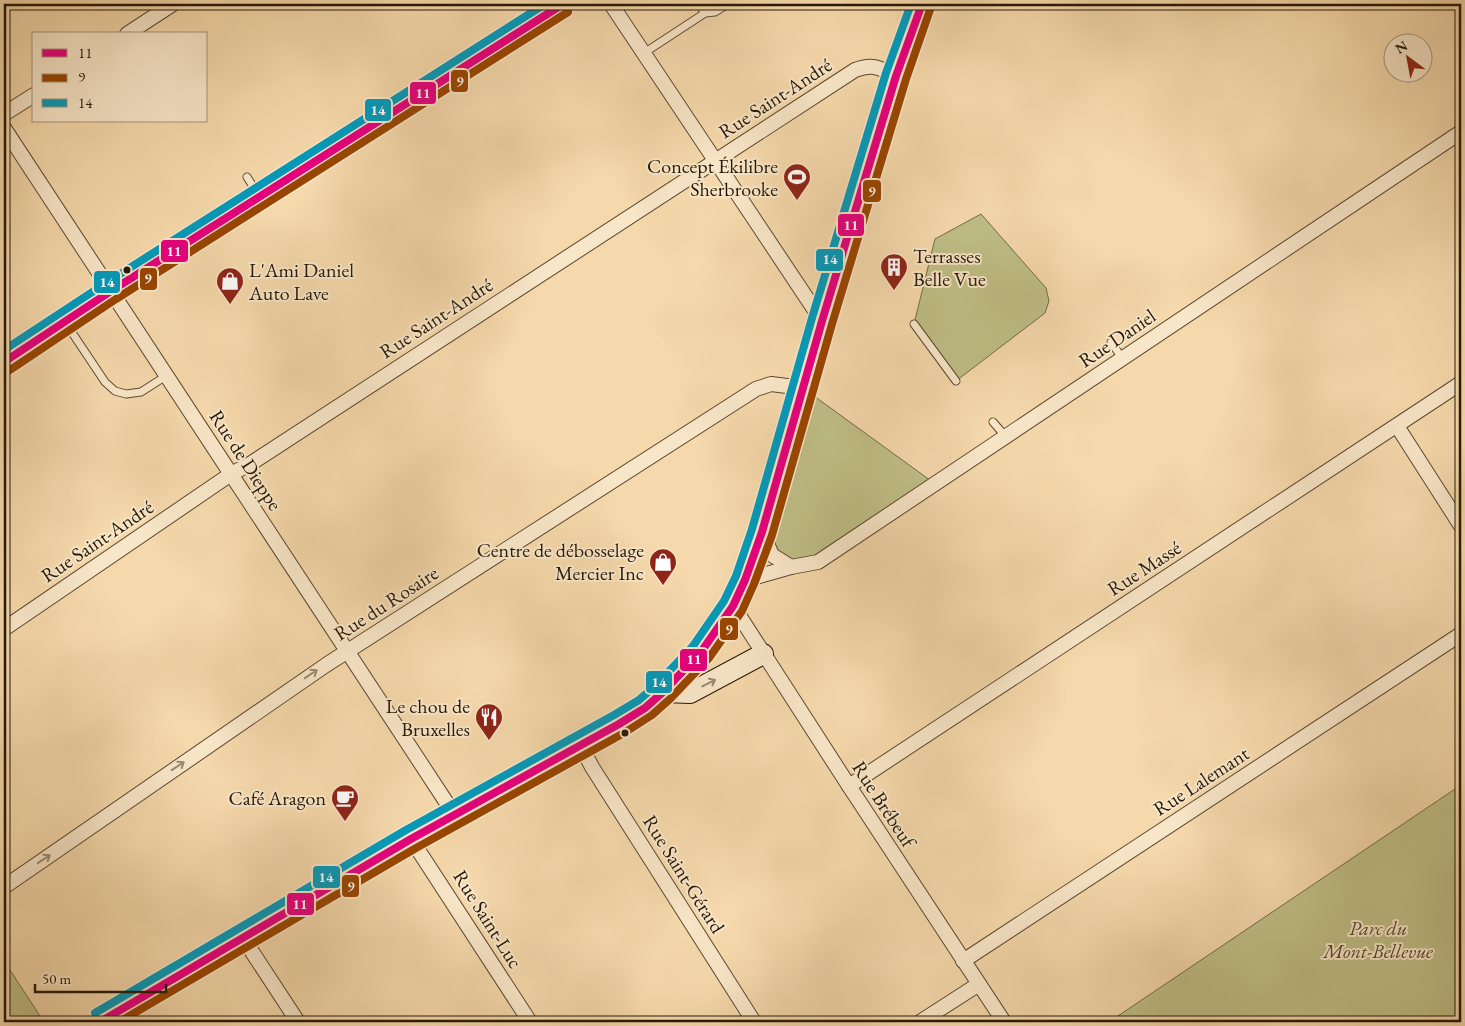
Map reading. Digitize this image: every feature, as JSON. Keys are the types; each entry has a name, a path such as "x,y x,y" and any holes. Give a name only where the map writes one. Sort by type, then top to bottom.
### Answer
{"main road":[{"path":"4,362 111,291 562,4"},
{"path":"100,1022 454,814 581,746 645,708 701,652 733,606 745,580 762,532 822,321 896,76 922,4"},
{"path":"663,692 690,693 763,654"}],"street":[{"path":"130,32 173,4"},
{"path":"611,4 822,321"},
{"name":"Rue Saint-André","path":"4,628 231,474 250,464 855,70 866,66 877,66 896,76"},
{"path":"4,114 32,96"},
{"name":"Rue de Dieppe","path":"4,128 454,814"},
{"name":"Rue Daniel","path":"745,580 791,567 818,562 1461,132"},
{"name":"Rue Massé","path":"849,786 1461,383"},
{"name":"Rue du Rosaire","path":"4,887 326,665 756,389 771,384 803,388"},
{"path":"1396,426 1461,526"},
{"path":"762,532 772,555 791,567"},
{"name":"Rue Brébeuf","path":"733,606 1004,1022"},
{"name":"Rue Lalemant","path":"963,961 1461,634"},
{"name":"Rue Saint-Gérard","path":"581,746 597,775 754,1022"},
{"name":"Rue Saint-Luc","path":"411,839 530,1022"},
{"path":"243,938 298,1022"},
{"path":"920,1022 979,984"}],"lane":[{"path":"699,4 705,13"},
{"path":"644,53 705,13 715,12 728,4"},
{"path":"247,178 260,197"},
{"path":"65,322 105,382 115,391 126,394 141,392 166,376"},
{"path":"914,324 956,381"},
{"path":"1111,342 1122,358"},
{"path":"993,422 1006,438"}],"green space":[{"path":"981,214 1046,288 1049,301 1045,313 956,381 914,324 935,239"},
{"path":"803,388 934,483 818,562 791,567 762,532"},
{"name":"Parc du Mont-Bellevue","path":"1461,785 1461,1022 1109,1022"},
{"path":"4,961 44,1022 4,1022"}],"transit line":[{"name":"14","path":"4,350 545,4"},
{"name":"11","path":"4,362 111,291 563,4"},
{"name":"14","path":"95,1013 406,830 639,700 693,646 724,601 736,576 752,529 812,318 886,73 911,4"},
{"name":"11","path":"100,1022 411,839 645,708 701,652 733,606 745,580 762,532 822,321 896,76 922,4"},
{"name":"9","path":"119,1022 416,848 624,733 652,715 709,658 742,611 772,535 832,324 906,79 931,7"},
{"name":"9","path":"10,370 116,299 568,12"}],"place":[{"name":"Concept Ékilibre Sherbrooke","path":"797,201"},
{"name":"Terrasses Belle Vue","path":"894,291"},
{"name":"L'Ami Daniel Auto Lave","path":"230,305"},
{"name":"Centre de débosselage Mercier Inc","path":"663,586"},
{"name":"Le chou de Bruxelles","path":"489,741"},
{"name":"Café Aragon","path":"345,822"}]}
